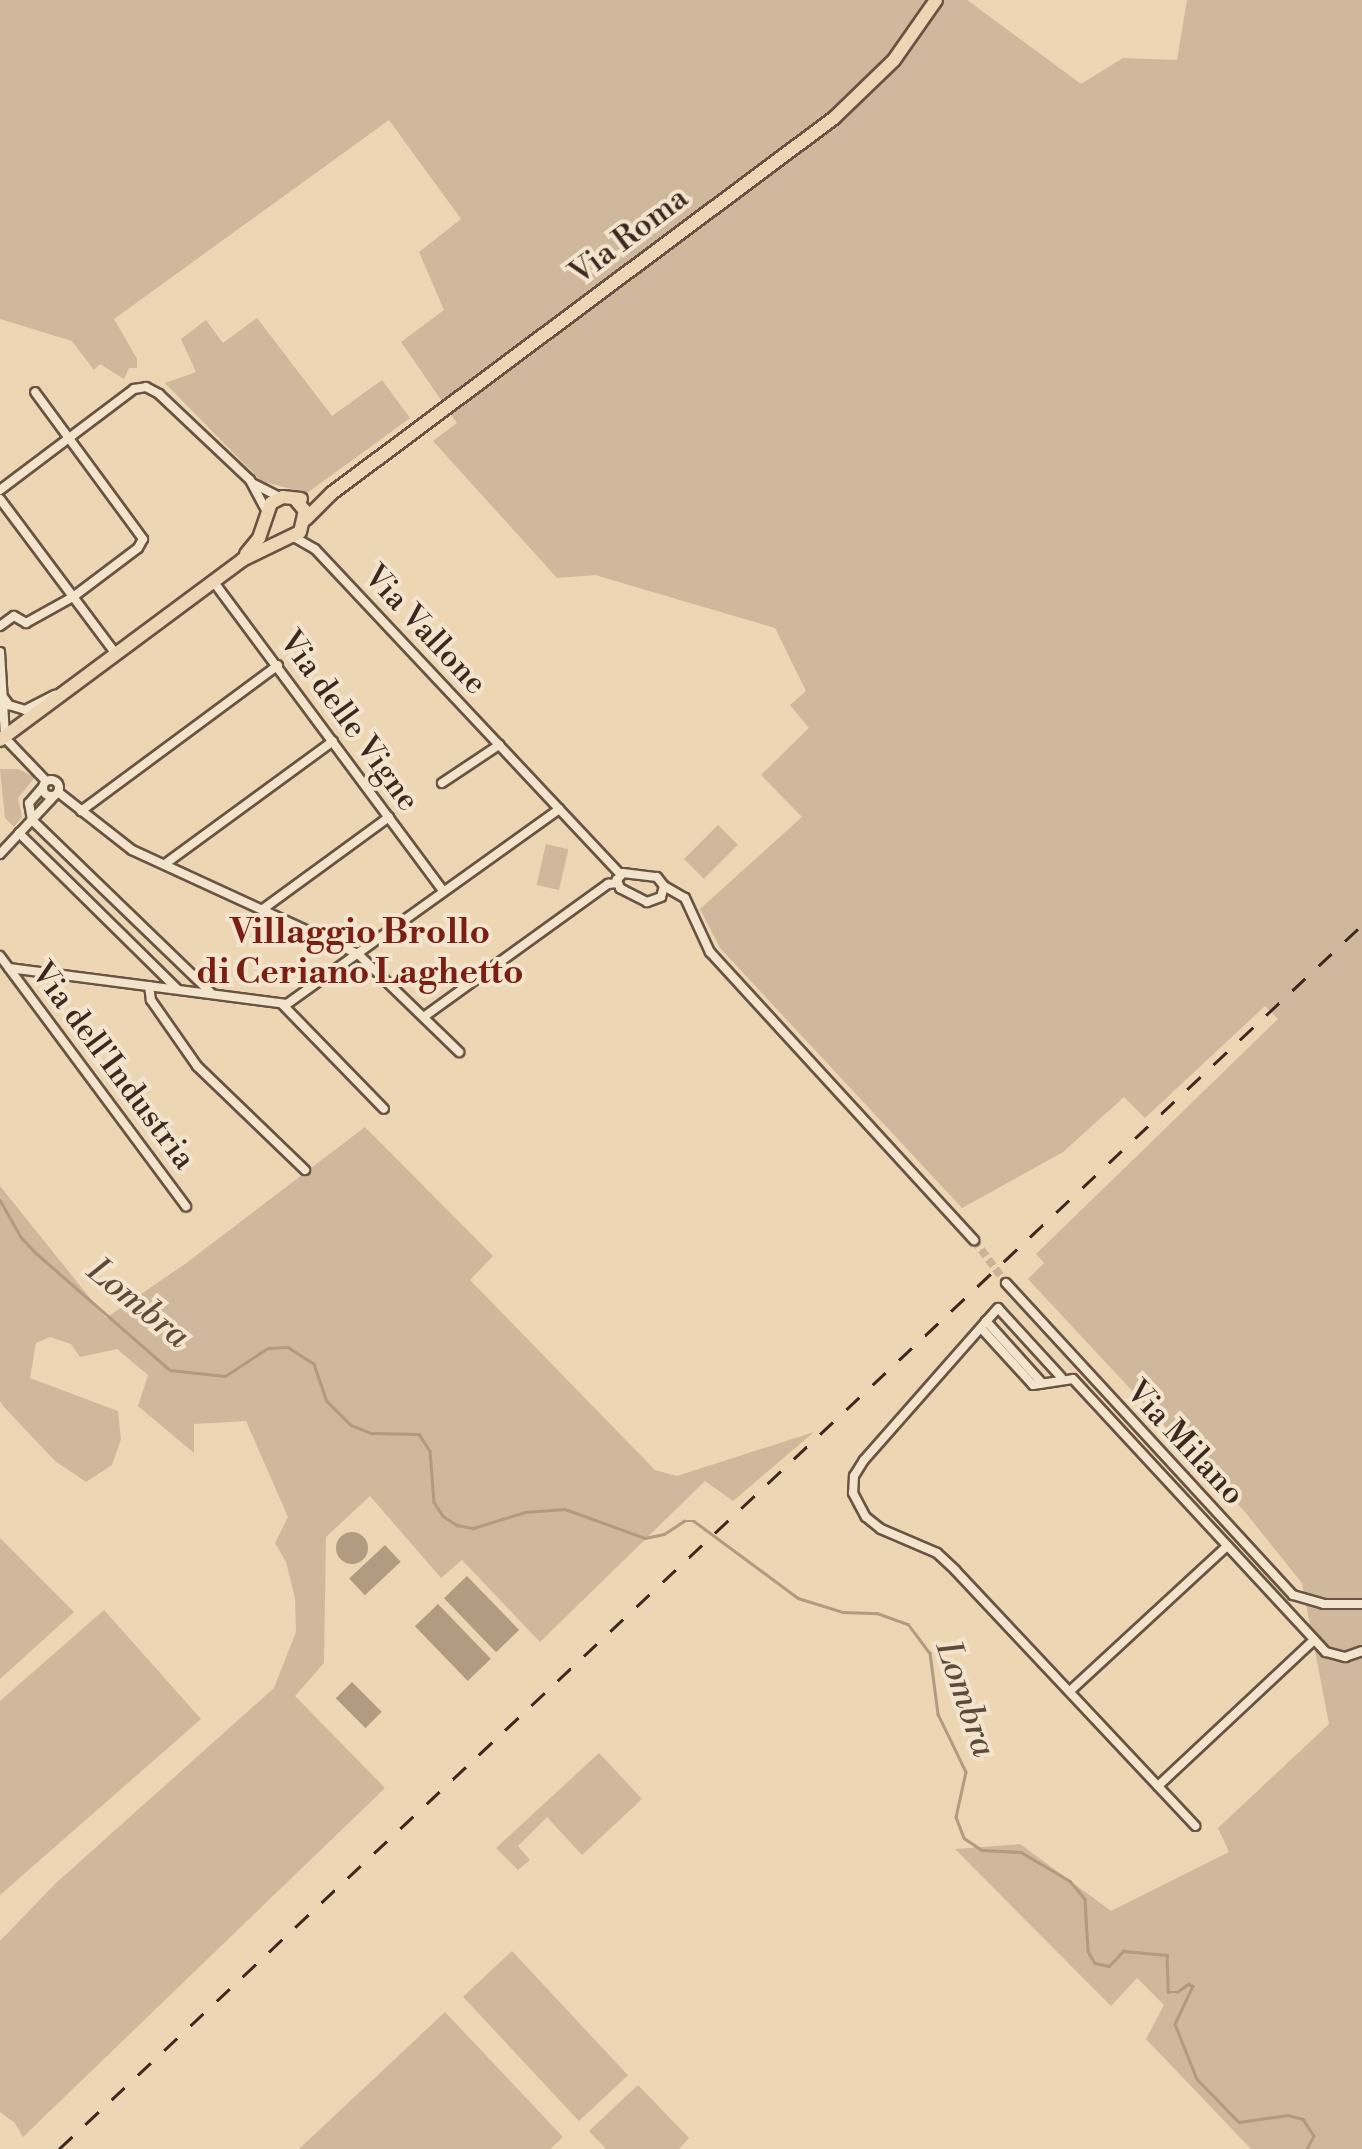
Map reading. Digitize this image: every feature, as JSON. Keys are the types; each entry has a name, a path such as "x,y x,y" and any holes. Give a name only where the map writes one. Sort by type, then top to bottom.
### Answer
{"main road":[{"name":"Via Roma","path":"2,737 212,581 297,530 332,493 834,118 894,60 936,0"},
{"name":"Via Roma","path":"242,560 259,538 265,516 280,497 295,499 332,493"},
{"path":"265,516 272,534 297,530 295,499"}],"street":[{"path":"0,490 134,389 146,387 159,394 252,483 280,497"},
{"path":"0,626 14,616 26,623 72,596 138,548 143,539 34,392"},
{"path":"252,483 265,516"},
{"path":"0,499 116,654"},
{"name":"Via Vallone","path":"297,530 559,809"},
{"name":"Via delle Vigne","path":"212,581 443,891"},
{"path":"0,653 2,737 44,784 46,795 56,794 132,850 358,954 459,1052"},
{"path":"81,811 278,665"},
{"path":"1,697 9,705 25,710 64,691"},
{"path":"165,864 333,740"},
{"path":"442,783 498,745"},
{"path":"0,854 19,834 32,820 56,794 57,782 44,784 29,803 32,820 212,994"},
{"path":"282,1004 559,809 618,879 647,902 661,896 664,886"},
{"path":"263,909 389,817"},
{"path":"19,834 177,990"},
{"path":"425,1016 608,884 652,875 685,898 710,952 974,1240"},
{"name":"Via dell'Industria","path":"0,956 186,1206"},
{"path":"9,968 282,1004 384,1109"},
{"path":"149,986 151,1000 197,1066 305,1170"},
{"name":"Via Milano","path":"1006,1283 1293,1595 1362,1608"},
{"path":"1062,1377 998,1308 864,1460 854,1476 853,1493 866,1517 882,1529 938,1553 1195,1826"},
{"path":"984,1324 1042,1382 1062,1377 1073,1379 1314,1640 1335,1656 1362,1650"},
{"path":"1070,1691 1227,1546"},
{"path":"1158,1786 1314,1640"}],"shaded area":[{"path":"0,0 967,0 1081,84 1123,58 1177,60 1187,0 1362,0 1362,2149 1251,2149 1146,2039 1164,2005 1137,1978 1111,2006 955,1849 1020,1844 1111,1911 1229,1852 1218,1828 1329,1724 1302,1583 1245,1512 1028,1279 1044,1263 1036,1254 1278,1019 1265,1006 1145,1118 1124,1097 1063,1152 962,1208 720,948 700,909 802,817 761,775 809,728 790,705 806,691 775,628 595,575 557,578 433,441 457,423 401,342 444,310 419,252 461,219 389,120 114,319 137,359 137,368 129,368 124,379 100,364 94,370 72,341 0,319"},
{"path":"257,318 332,416 382,380 410,418 307,493 261,481 165,383 196,372 181,339 206,320 223,343"},
{"path":"0,769 18,769 35,777 18,798 22,817 14,827 5,818"},
{"path":"718,825 738,845 704,879 684,859"},
{"path":"546,844 568,849 559,890 537,885"},
{"path":"365,1127 493,1256 470,1280 655,1470 677,1476 814,1432 733,1501 705,1481 540,1642 462,1560 441,1578 370,1496 326,1537 324,1663 295,1696 385,1788 23,2137 15,2123 0,2112 0,1941 56,1883 274,1688 296,1632 295,1598 286,1562 275,1543 288,1517 246,1421 194,1424 194,1453 138,1406 148,1375 117,1349 80,1357 71,1344 50,1337 36,1343 30,1378 118,1411 121,1439 112,1465 86,1482 55,1461 0,1401 0,1186 106,1318 185,1264"},
{"path":"352,1532 363,1537 368,1548 363,1559 352,1564 341,1559 336,1548 341,1537"},
{"path":"0,1538 74,1612 0,1679"},
{"path":"385,1545 401,1562 365,1595 349,1578"},
{"path":"467,1576 519,1630 496,1652 444,1598"},
{"path":"438,1604 491,1659 468,1681 415,1626"},
{"path":"104,1610 201,1719 0,1895 0,1701"},
{"path":"352,1682 382,1712 365,1728 336,1698"},
{"path":"599,1753 642,1799 582,1855 547,1817 518,1846 530,1860 518,1870 496,1848"},
{"path":"512,1951 628,2075 579,2121 463,1997"},
{"path":"445,2012 563,2137 550,2149 299,2149"},
{"path":"638,2085 689,2138 679,2149 606,2149 589,2131"}],"waterway":[{"name":"Lombra","path":"0,1200 21,1237 36,1253 170,1370 225,1376 268,1348 288,1347 314,1364 327,1401 351,1425 371,1433 419,1434 430,1451 434,1502 443,1516 457,1525 473,1528 525,1512 565,1509 645,1538 664,1534 684,1521 694,1521 798,1598 843,1612 877,1613 908,1624 930,1653 938,1714 966,1772 956,1817 964,1838 982,1850 1021,1852 1070,1881 1085,1899 1088,1951 1095,1963 1109,1966 1123,1951 1167,1955 1168,1992 1177,1992 1188,1984 1193,1986 1175,2024 1197,2079 1239,2122 1288,2115 1303,2119 1314,2136 1307,2149"}],"tunnel":[{"path":"974,1240 1006,1283"}],"railway":[{"path":"59,2149 1362,925"}],"district":[{"name":"Villaggio Brollo di Ceriano Laghetto","path":"360,953"}]}
